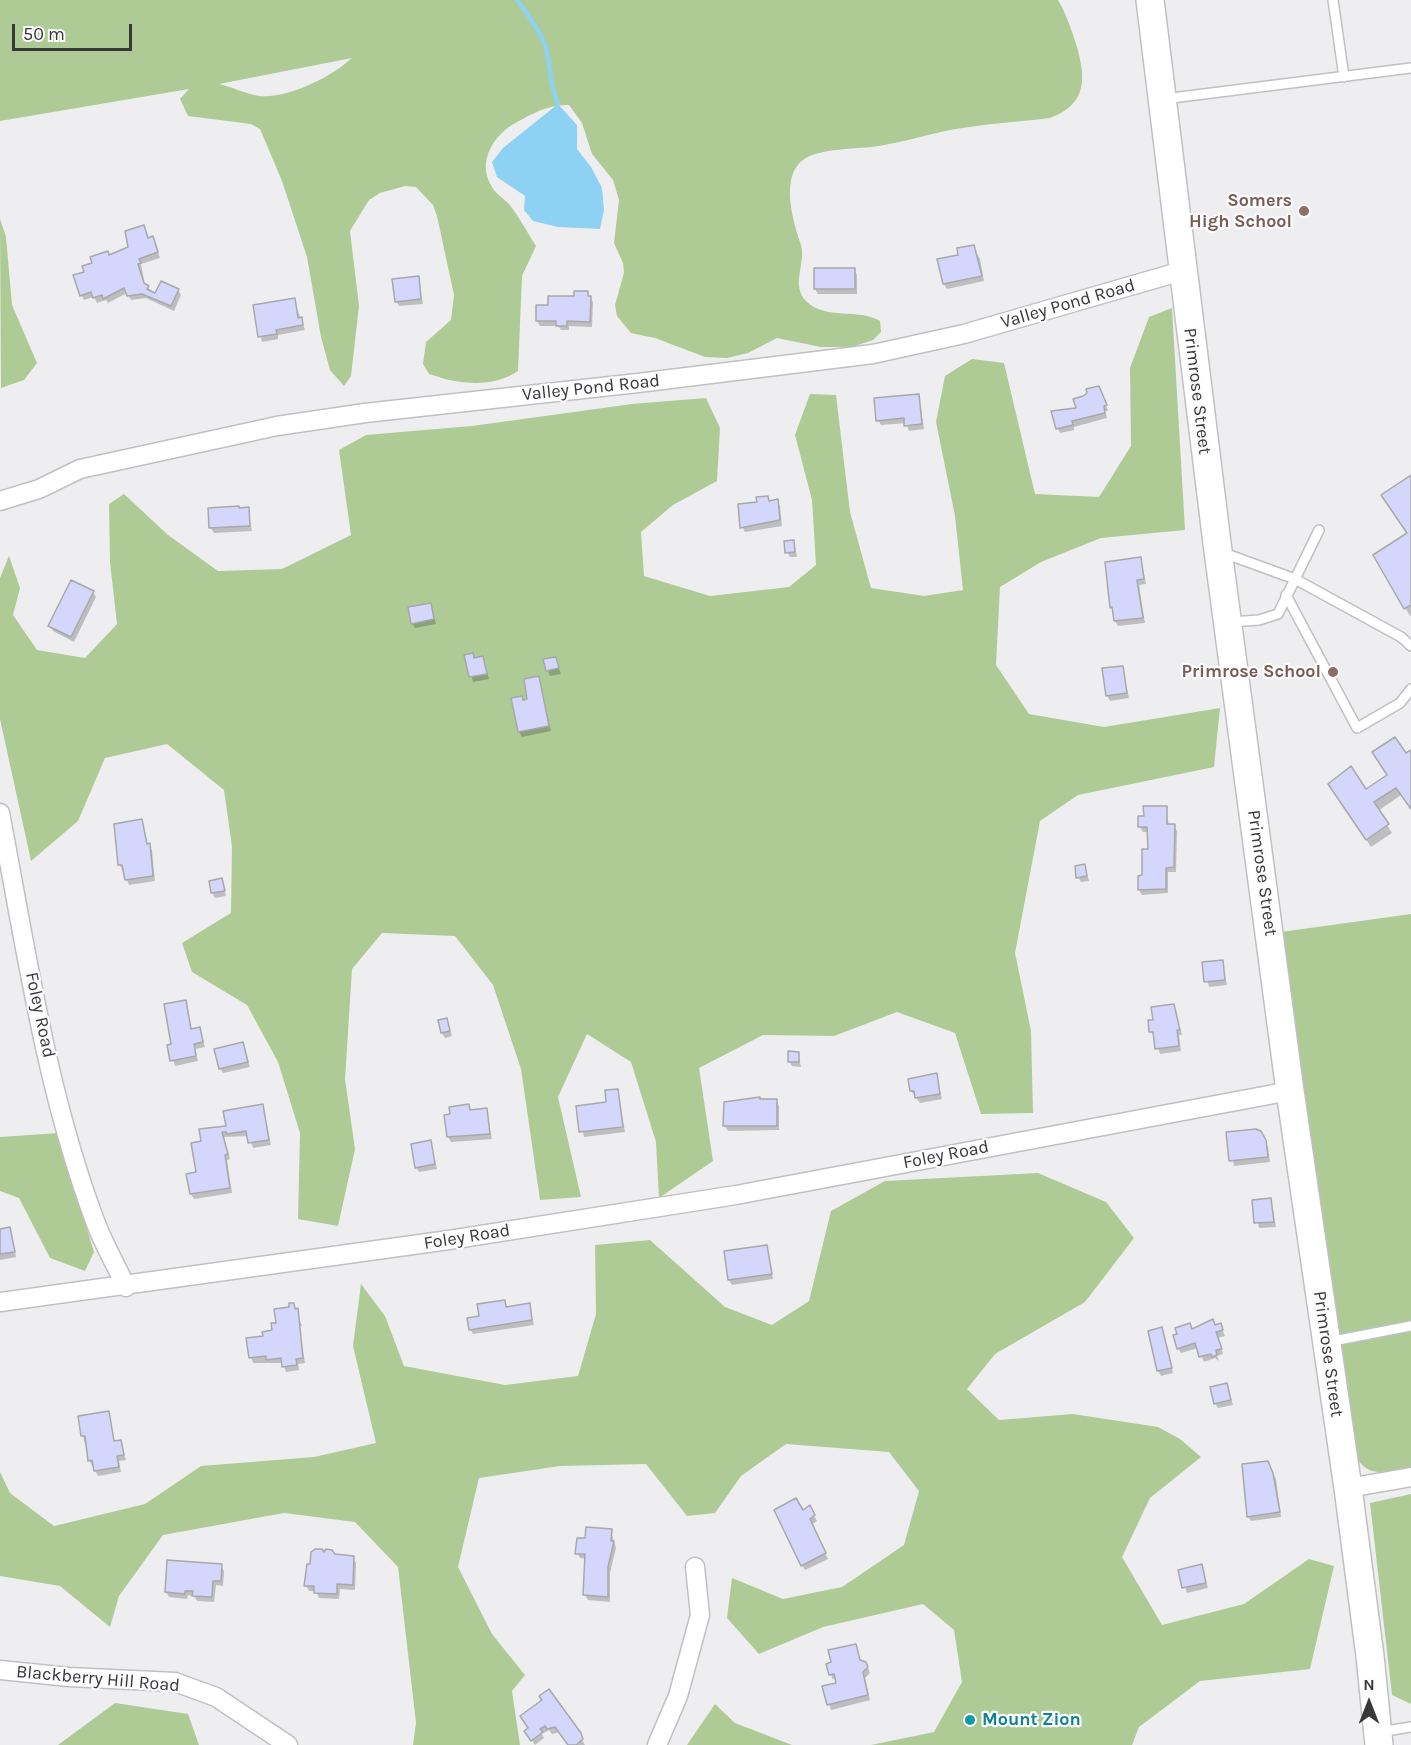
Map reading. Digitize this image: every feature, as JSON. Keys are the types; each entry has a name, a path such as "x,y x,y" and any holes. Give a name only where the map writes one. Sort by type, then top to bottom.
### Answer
{"main road":[{"name":"Primrose Street","path":"1150,0 1227,622 1290,1091 1348,1488 1378,1738"}],"street":[{"name":"Valley Pond Road","path":"3,505 80,469 277,426 366,413 873,354 964,334 1182,271"},
{"name":"Foley Road","path":"0,813 38,1012 60,1110 95,1221 126,1287 736,1195 1290,1091"},
{"path":"0,1302 126,1287"},
{"path":"1348,1488 1411,1477"},
{"path":"657,1745 678,1696 700,1615 695,1567"},
{"name":"Blackberry Hill Road","path":"0,1670 69,1677 175,1682 216,1697 288,1745"}],"lane":[{"path":"1333,0 1344,77"},
{"path":"1164,99 1411,68"},
{"path":"1227,622 1259,620 1278,614 1319,530"},
{"path":"1218,551 1295,579 1401,637 1411,646"},
{"path":"1286,595 1357,728 1400,703 1411,689"},
{"path":"1326,1343 1411,1326"},
{"path":"1378,1738 1411,1727"}],"green space":[{"path":"0,0 1058,0 1068,21 1082,68 1078,97 1072,105 1050,118 950,130 897,143 819,153 803,160 796,168 790,188 794,223 802,250 799,288 802,295 807,302 823,311 862,315 880,321 881,332 873,340 852,347 821,347 777,338 748,353 727,358 705,357 655,338 631,333 617,316 615,305 624,273 623,263 614,243 619,200 613,180 592,154 582,123 569,105 548,108 529,115 509,127 495,141 487,159 486,168 495,192 512,208 536,246 522,276 518,371 497,380 474,383 429,374 423,364 426,342 451,320 454,295 437,216 433,205 416,187 405,186 380,193 369,200 350,231 359,306 351,376 344,386 330,370 321,337 307,257 282,181 260,129 251,124 188,116 180,99 189,89 0,121","holes":["352,58 308,85 270,96 254,95 219,84"]},
{"path":"0,219 6,237 12,305 37,363 24,380 1,388"},
{"path":"1172,308 1185,530 1101,538 1041,562 1000,587 996,665 1029,714 1104,727 1220,708 1214,767 1078,795 1040,821 1015,953 1031,1031 1033,1113 981,1114 955,1033 897,1012 834,1036 763,1035 699,1068 713,1161 659,1198 656,1142 631,1062 587,1034 558,1097 581,1197 540,1200 521,1069 493,985 455,936 382,933 352,969 345,1079 355,1149 338,1226 298,1219 300,1133 278,1062 247,1005 192,972 182,943 231,913 232,847 224,790 167,744 105,758 78,821 31,861 0,719 0,578 9,556 20,588 13,615 37,650 85,658 117,624 110,562 109,504 124,494 168,535 218,571 282,569 351,535 339,450 366,435 472,426 632,404 706,398 720,428 717,481 673,505 641,532 644,576 710,596 789,587 816,565 812,500 795,435 810,394 836,395 850,512 871,588 924,596 963,590 955,516 936,422 945,376 972,359 1004,363 1035,494 1099,497 1131,446 1130,368 1149,317"},
{"path":"1411,914 1411,1467 1389,1472 1375,1472 1363,1466 1358,1460 1339,1363 1281,932"},
{"path":"58,1133 94,1252 85,1271 50,1258 19,1198 0,1191 0,1137"},
{"path":"1038,1173 1106,1202 1134,1238 1085,1302 995,1354 967,1389 999,1420 1073,1414 1158,1427 1180,1439 1201,1457 1150,1498 1122,1557 1162,1625 1244,1604 1309,1559 1334,1566 1310,1669 1200,1681 1139,1727 1132,1745 871,1745 934,1732 962,1682 954,1630 923,1604 823,1627 759,1654 727,1618 732,1578 783,1599 842,1587 904,1545 919,1491 889,1452 786,1444 741,1476 715,1513 687,1516 646,1464 560,1466 479,1478 458,1567 492,1634 525,1675 512,1691 520,1745 413,1745 416,1723 398,1567 355,1522 284,1513 163,1535 119,1596 110,1627 60,1586 0,1576 0,1472 10,1493 54,1526 145,1504 201,1466 314,1457 376,1443 353,1346 361,1284 385,1316 404,1366 505,1385 578,1376 596,1314 595,1245 650,1240 725,1307 772,1325 809,1301 831,1211 885,1181"},
{"path":"1411,1494 1411,1704 1392,1695 1370,1503"},
{"path":"115,1703 188,1714 199,1745 58,1745"},
{"path":"715,1704 735,1723 792,1745 687,1745"}],"water":[{"path":"558,104 577,125 577,149 591,167 602,188 604,210 600,229 558,227 533,221 524,210 525,196 497,177 492,162 503,148"}],"building":[{"path":"144,225 148,238 153,236 158,252 139,259 141,263 138,264 144,283 149,286 147,289 155,293 161,281 179,289 171,306 142,294 127,296 124,288 103,299 102,295 93,298 91,292 80,296 73,275 84,272 82,266 92,263 90,257 108,251 109,255 128,247 125,231"},
{"path":"974,245 982,276 943,284 937,259 958,255 957,248"},
{"path":"814,268 855,268 855,289 814,289"},
{"path":"419,276 421,299 395,302 392,279"},
{"path":"574,291 588,291 588,296 591,296 590,322 567,321 567,326 556,326 556,321 536,321 536,305 548,305 548,296 574,296"},
{"path":"295,298 298,318 302,317 303,325 276,330 277,334 258,337 253,305"},
{"path":"1099,386 1107,405 1104,406 1105,413 1072,421 1073,425 1056,429 1051,411 1076,408 1073,399 1087,393 1086,389"},
{"path":"919,394 922,424 904,426 904,418 876,421 874,398"},
{"path":"1411,475 1411,605 1404,609 1373,555 1407,533 1381,495"},
{"path":"768,496 769,501 778,499 780,520 740,528 738,504 757,502 756,497"},
{"path":"239,506 239,508 249,507 250,526 209,528 208,508"},
{"path":"794,540 795,552 785,553 784,541"},
{"path":"1141,557 1144,579 1137,580 1143,618 1114,621 1112,607 1110,608 1105,562"},
{"path":"71,580 94,591 71,637 48,626"},
{"path":"431,603 434,619 411,624 408,607"},
{"path":"473,653 474,658 483,656 487,674 469,677 464,655"},
{"path":"556,657 559,668 546,671 543,659"},
{"path":"1123,666 1127,693 1106,696 1102,668"},
{"path":"539,676 549,726 518,732 511,698 522,696 523,700 527,699 524,679"},
{"path":"1395,737 1406,753 1411,750 1411,809 1396,788 1374,802 1389,824 1366,840 1328,784 1351,766 1366,789 1387,775 1372,752"},
{"path":"1143,806 1167,806 1167,824 1175,824 1174,867 1166,868 1166,889 1138,890 1138,876 1142,875 1142,849 1148,849 1147,827 1138,827 1138,816 1144,816"},
{"path":"142,819 147,844 150,843 153,876 125,880 122,865 118,865 114,824"},
{"path":"1085,864 1087,876 1076,878 1075,866"},
{"path":"222,878 225,891 211,893 209,881"},
{"path":"1223,960 1225,980 1204,982 1202,962"},
{"path":"186,1000 191,1029 200,1027 203,1042 194,1044 196,1056 170,1061 167,1045 171,1044 164,1004"},
{"path":"1174,1004 1180,1030 1177,1030 1179,1046 1155,1049 1153,1032 1149,1032 1148,1020 1153,1020 1151,1007"},
{"path":"447,1018 450,1031 441,1033 438,1020"},
{"path":"243,1042 248,1062 219,1069 214,1049"},
{"path":"788,1051 799,1052 799,1062 788,1062"},
{"path":"937,1073 940,1094 915,1098 914,1091 910,1091 908,1079"},
{"path":"618,1089 623,1127 579,1132 576,1106 606,1102 605,1090"},
{"path":"760,1097 760,1099 777,1099 777,1126 723,1126 724,1102"},
{"path":"263,1104 269,1140 248,1143 246,1131 227,1134 222,1132 228,1154 225,1155 230,1188 190,1194 186,1174 196,1172 191,1143 201,1141 199,1129 226,1126 223,1111"},
{"path":"469,1104 470,1110 487,1108 490,1134 447,1137 444,1115 450,1114 449,1107"},
{"path":"1256,1129 1261,1131 1266,1140 1268,1157 1229,1161 1226,1132"},
{"path":"431,1140 435,1164 415,1168 411,1144"},
{"path":"1271,1198 1274,1222 1254,1223 1252,1200"},
{"path":"10,1227 15,1252 0,1254 0,1229"},
{"path":"767,1245 772,1274 728,1280 724,1251"},
{"path":"505,1300 506,1307 530,1303 532,1320 469,1330 467,1318 479,1316 477,1304"},
{"path":"289,1303 294,1303 295,1309 298,1308 303,1358 296,1359 297,1365 282,1367 281,1358 266,1360 266,1356 249,1358 246,1338 263,1336 262,1332 272,1330 271,1323 276,1323 274,1309 289,1307"},
{"path":"1213,1319 1215,1325 1221,1323 1223,1330 1216,1332 1222,1349 1216,1350 1217,1355 1199,1357 1195,1343 1177,1349 1173,1335 1177,1334 1175,1328 1190,1323 1192,1329"},
{"path":"1162,1327 1172,1368 1157,1371 1148,1331"},
{"path":"1227,1383 1231,1400 1214,1404 1210,1387"},
{"path":"109,1411 114,1441 121,1440 124,1455 117,1456 119,1467 94,1471 92,1460 88,1461 85,1436 81,1436 78,1416"},
{"path":"1268,1461 1273,1473 1280,1512 1247,1517 1242,1464"},
{"path":"796,1498 803,1510 810,1505 815,1515 810,1519 826,1553 801,1566 774,1510"},
{"path":"586,1527 612,1529 611,1541 614,1541 608,1567 608,1597 583,1595 585,1554 575,1554 577,1538 585,1538"},
{"path":"315,1549 322,1549 324,1552 326,1549 332,1550 335,1554 354,1556 353,1585 337,1584 337,1594 314,1593 314,1586 304,1586 307,1564 310,1564 311,1552"},
{"path":"167,1560 222,1564 221,1581 213,1581 212,1597 192,1596 193,1591 185,1591 185,1594 165,1592"},
{"path":"1202,1564 1206,1583 1182,1588 1178,1570"},
{"path":"856,1644 860,1660 866,1662 868,1667 863,1672 868,1695 827,1705 822,1686 836,1683 834,1674 829,1675 826,1664 831,1662 828,1650"},
{"path":"549,1689 581,1733 583,1739 576,1745 568,1745 555,1727 547,1729 545,1726 540,1729 543,1732 531,1741 524,1731 528,1728 520,1716 542,1700 539,1696"}],"waterway":[{"path":"517,0 534,24 544,44 558,104"}],"place":[{"name":"Somers High School","path":"1304,211"},
{"name":"Primrose School","path":"1333,672"},
{"name":"Mount Zion","path":"970,1720"}]}
